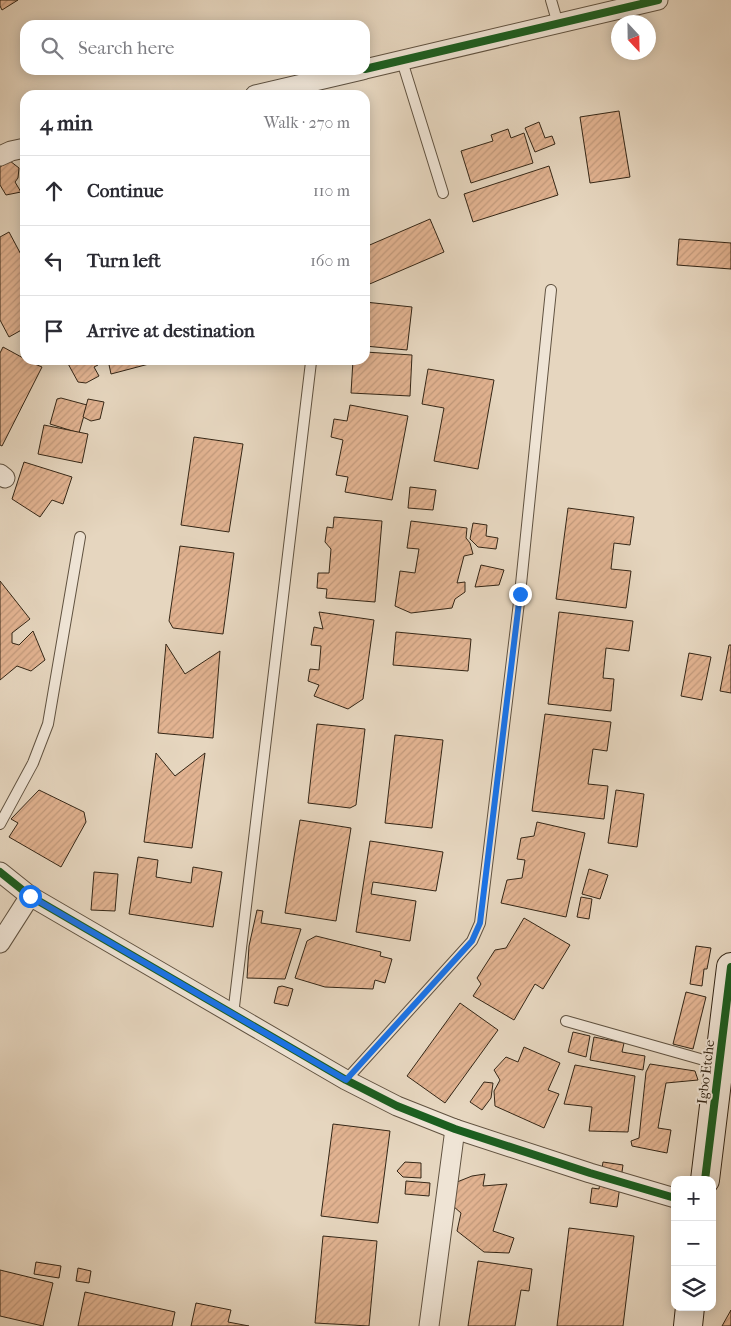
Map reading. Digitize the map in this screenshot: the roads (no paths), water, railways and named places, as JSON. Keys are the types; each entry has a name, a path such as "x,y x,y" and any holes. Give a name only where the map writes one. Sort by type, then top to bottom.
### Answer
{"street":[{"path":"370,69 658,0"},
{"path":"277,90 342,75"},
{"path":"0,156 20,149"},
{"path":"0,872 30,896 346,1080 397,1106 455,1130 590,1174 671,1197"},
{"path":"0,943 30,896"},
{"name":"Igbo Etche","path":"705,1176 731,967"},
{"path":"429,1326 455,1130"},
{"path":"688,1326 690,1311"}],"lane":[{"path":"551,0 558,24"},
{"path":"402,61 443,193"},
{"path":"346,1080 472,941 480,923 520,594 551,290"},
{"path":"233,1015 311,365"},
{"path":"0,824 33,763 48,724 80,537"},
{"path":"566,1021 719,1064"}]}
